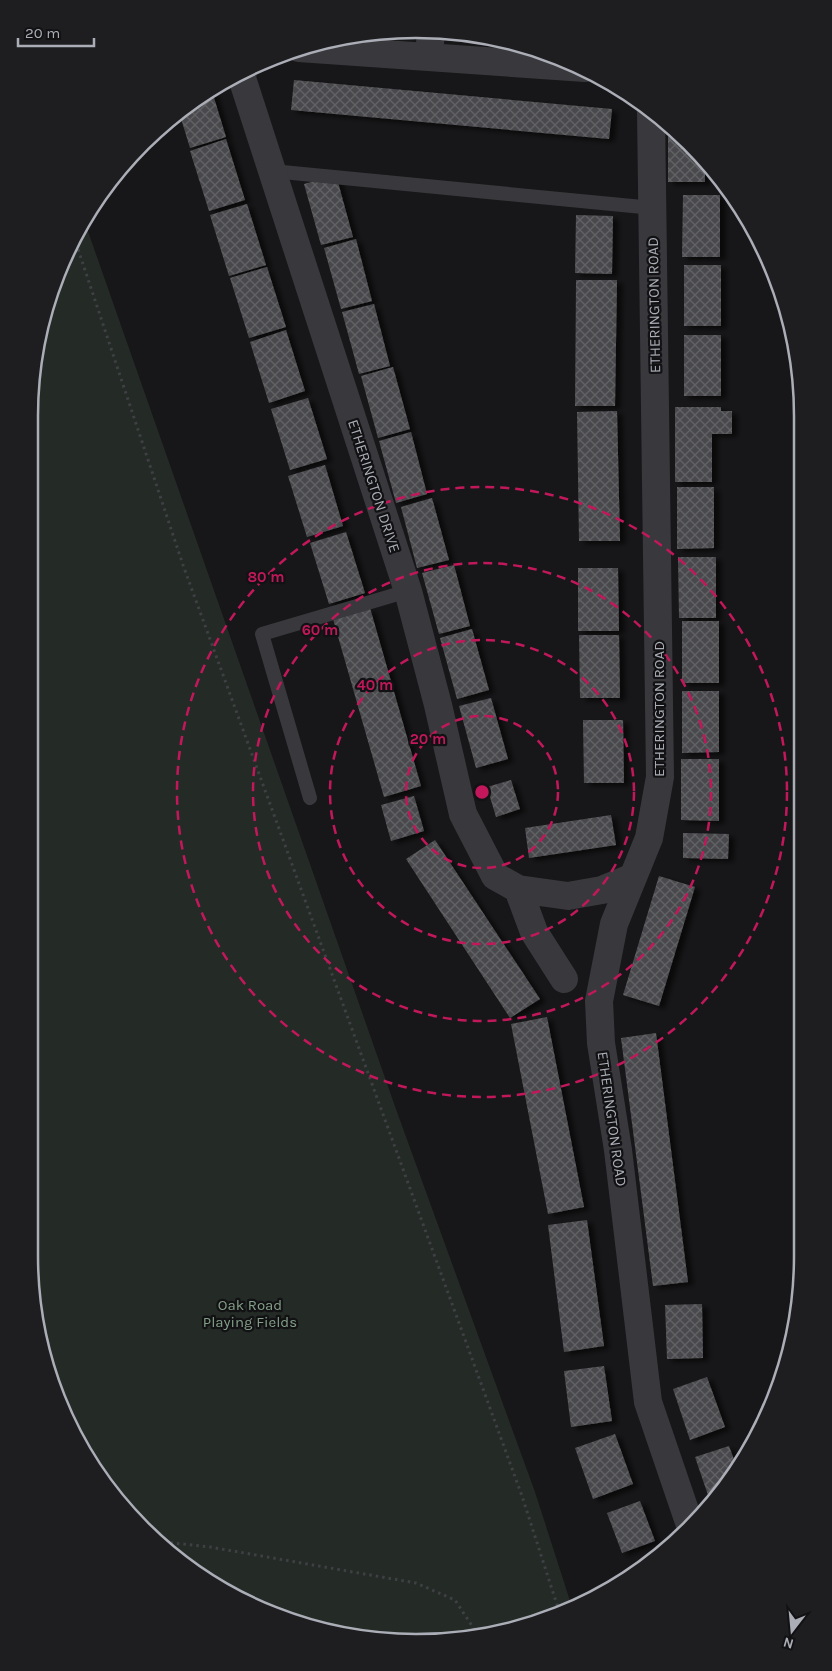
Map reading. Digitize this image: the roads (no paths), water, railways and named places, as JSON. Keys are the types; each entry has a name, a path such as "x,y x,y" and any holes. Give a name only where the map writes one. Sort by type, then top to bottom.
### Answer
{"street":[{"path":"429,57 430,38"},
{"path":"320,49 562,66"},
{"name":"ETHERINGTON DRIVE","path":"243,80 408,591 438,705 463,814 495,876 518,889 568,896 602,890 631,878"},
{"name":"ETHERINGTON ROAD","path":"651,120 660,777 649,838 631,878 614,924 599,1001 601,1043 618,1150 648,1402 687,1520"},
{"path":"518,889 534,932 564,979"},
{"name":"ETHERINGTON DRIVE","path":"568,896 596,910 614,924"}],"lane":[{"path":"272,171 653,208"},
{"path":"310,798 262,634 408,591"}],"park label":[{"name":"Oak Road Playing Fields","path":"250,1314"}]}
